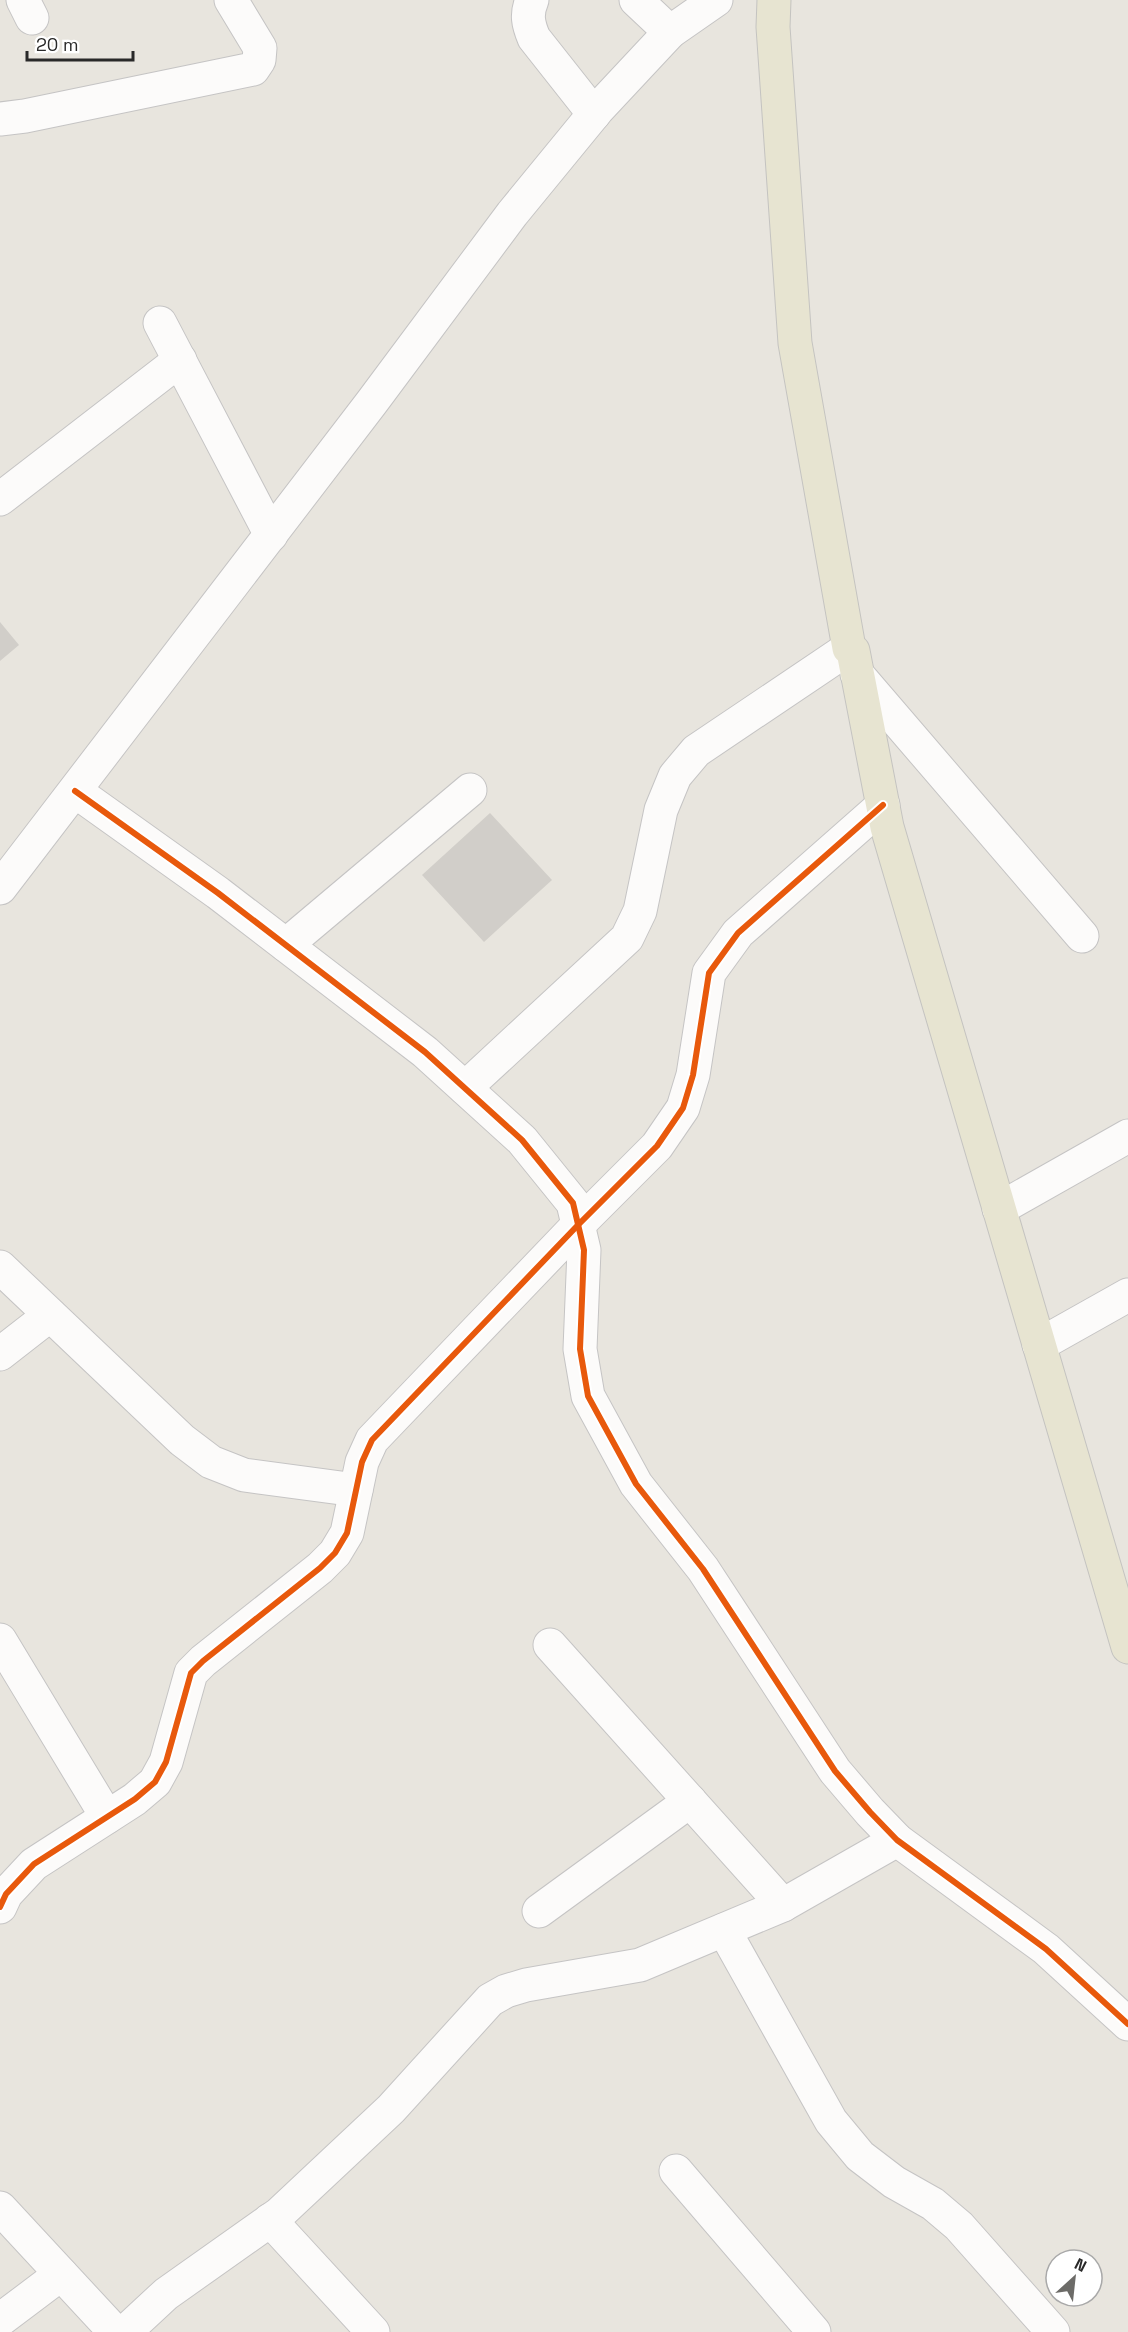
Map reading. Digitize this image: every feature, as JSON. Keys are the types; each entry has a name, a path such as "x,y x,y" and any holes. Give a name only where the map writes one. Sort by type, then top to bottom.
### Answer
{"main road":[{"path":"774,0 773,27 795,343 853,661 883,805 1039,1345 1120,1589 1128,1647"}],"street":[{"path":"0,118 36,114 253,69 259,60 260,48 231,0"},
{"path":"532,0 528,9 528,24 534,38 594,114"},
{"path":"636,0 670,32"},
{"path":"0,888 271,535 512,214 594,114 670,32 717,0"},
{"path":"160,323 271,535"},
{"path":"0,499 180,360"},
{"path":"465,1088 627,938 640,911 661,810 675,777 696,751 853,661 1082,936"},
{"path":"286,945 470,790"},
{"path":"75,791 218,893 425,1052 522,1140 573,1203 584,1250 580,1349 588,1396 636,1484 704,1569 835,1771 870,1812 897,1840 1046,1949 1128,2024"},
{"path":"0,1907 6,1894 34,1864 107,1818 155,1782 166,1762 191,1673 203,1660 320,1568 335,1553 346,1533 362,1462 372,1440 657,1146 683,1108 693,1075 709,973 738,933 883,805"},
{"path":"999,1209 1128,1136"},
{"path":"0,1268 182,1440 211,1462 244,1475 356,1490"},
{"path":"1039,1345 1128,1295"},
{"path":"0,1354 50,1315"},
{"path":"0,1640 10,1677 107,1818"},
{"path":"550,1645 783,1905"},
{"path":"538,1911 690,1801"},
{"path":"125,2332 166,2294 270,2220 391,2109 490,2000 506,1991 526,1985 640,1965 783,1905 897,1840"},
{"path":"724,1930 831,2121 860,2156 894,2182 933,2204 959,2226 1041,2328"},
{"path":"676,2171 800,2327"},
{"path":"0,2208 115,2332"},
{"path":"270,2220 373,2332"},
{"path":"0,2320 61,2274"}],"building":[{"path":"0,622 19,645 0,661"},
{"path":"490,813 552,880 484,942 422,875"}],"cycle path":[{"path":"75,791 218,893 425,1052 522,1140 573,1203 584,1250 580,1349 588,1396 636,1484 703,1569 835,1771 870,1812 897,1840 1046,1949 1128,2024"},
{"path":"0,1907 6,1894 34,1864 135,1799 155,1782 166,1762 191,1673 320,1568 335,1553 347,1533 362,1462 372,1440 657,1146 683,1108 693,1075 709,973 738,933 883,805"}]}
